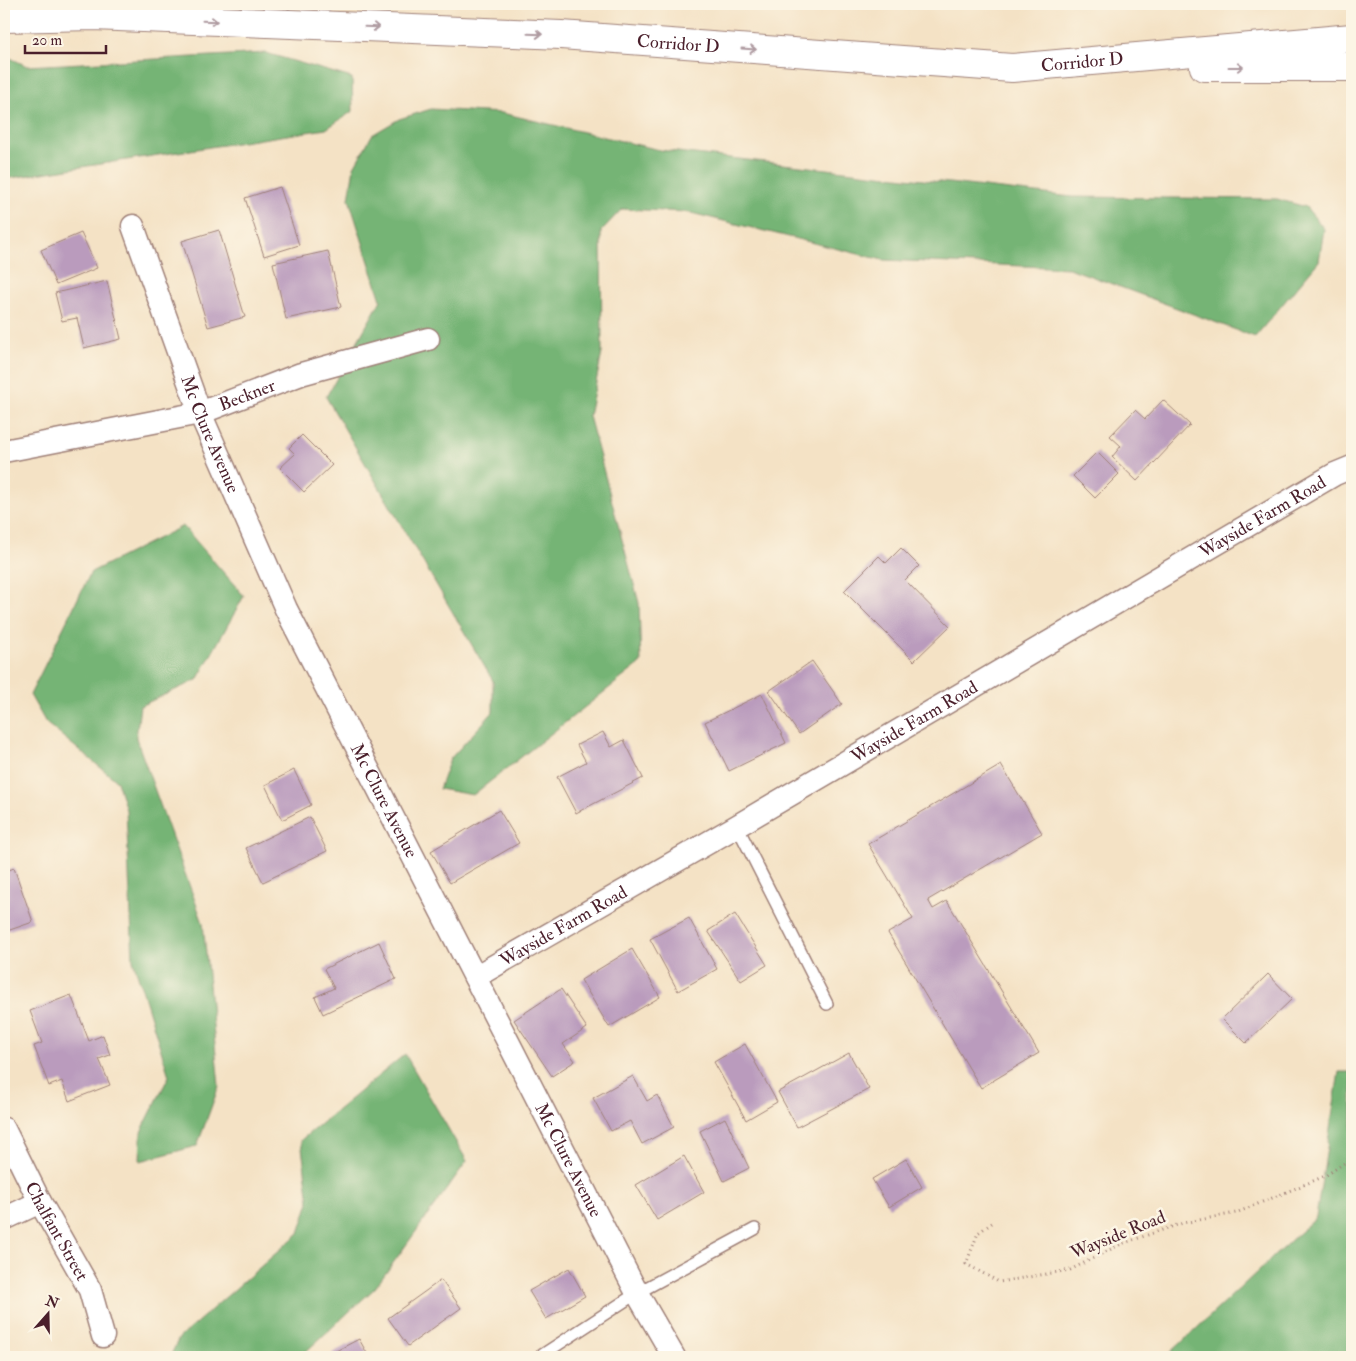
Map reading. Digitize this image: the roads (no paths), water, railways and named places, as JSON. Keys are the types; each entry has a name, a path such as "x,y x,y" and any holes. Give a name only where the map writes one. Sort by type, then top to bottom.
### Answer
{"highway":[{"name":"Corridor D","path":"4,18 93,16 561,35 1012,68 1352,38"},
{"path":"1012,68 1352,67"}],"street":[{"name":"Mc Clure Avenue","path":"133,226 200,413 286,610 638,1293 674,1357"},
{"name":"Beckner","path":"4,451 200,413 301,374 428,339"},
{"name":"Wayside Farm Road","path":"475,977 737,826 1335,474 1352,467"},
{"name":"Chalfant Street","path":"4,1129 40,1202 90,1290 103,1336"},
{"path":"4,1219 40,1202"}],"lane":[{"path":"737,826 827,1004"},
{"path":"539,1357 638,1293 755,1229"}]}
